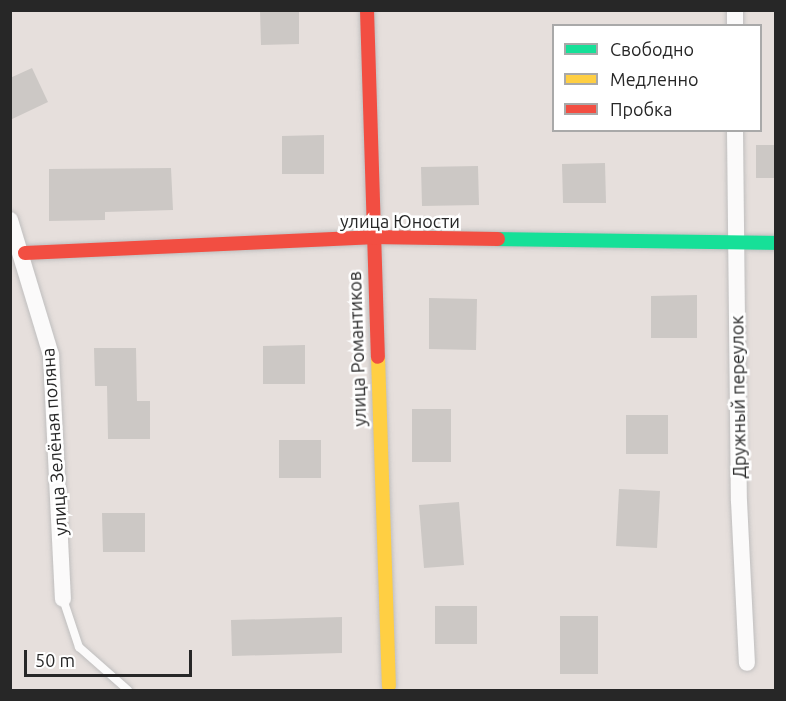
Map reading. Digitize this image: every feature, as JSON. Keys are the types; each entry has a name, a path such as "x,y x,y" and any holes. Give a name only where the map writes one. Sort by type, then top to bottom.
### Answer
{"street":[{"name":"улица Романтиков","path":"367,10 372,237 390,686"},
{"name":"Дружный переулок","path":"735,132 747,663"},
{"name":"улица Зелёная поляна","path":"10,220 25,253 51,355 63,599"},
{"name":"улица Юности","path":"25,253 372,237 776,243"}],"lane":[{"path":"63,599 79,647 128,690"}],"building":[{"path":"260,10 299,10 299,44 261,45"},
{"path":"32,68 48,102 10,120 10,78"},
{"path":"324,135 324,174 282,174 282,136"},
{"path":"756,145 776,145 776,178 756,178"},
{"path":"605,163 606,203 563,203 562,164"},
{"path":"478,166 479,205 422,206 421,167"},
{"path":"171,168 173,210 105,212 105,220 49,221 49,169"},
{"path":"697,295 697,338 651,338 651,296"},
{"path":"429,298 477,299 476,350 429,349"},
{"path":"305,345 305,384 263,384 263,346"},
{"path":"94,348 136,348 137,401 150,401 150,439 108,439 107,386 95,386"},
{"path":"412,409 451,409 451,462 412,462"},
{"path":"626,415 668,415 668,454 626,454"},
{"path":"279,440 321,440 321,478 279,478"},
{"path":"619,489 660,491 657,548 616,546"},
{"path":"459,502 464,565 424,568 419,505"},
{"path":"102,513 145,513 145,552 103,552"},
{"path":"435,606 477,606 477,644 435,644"},
{"path":"560,616 598,616 598,674 560,674"},
{"path":"342,617 342,653 232,656 231,620"}],"traffic: fast":[{"path":"498,239 776,243"}],"traffic: slow":[{"path":"378,357 389,686"}],"traffic: jam":[{"path":"367,10 378,357"},
{"path":"25,253 372,237 498,239"}]}
